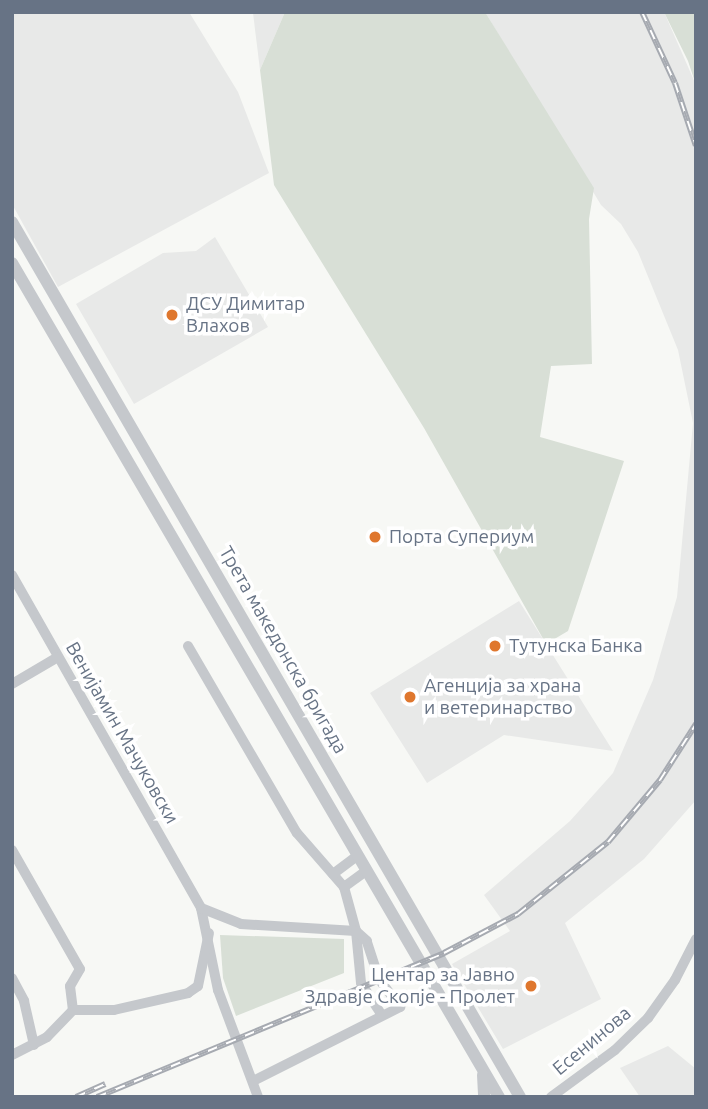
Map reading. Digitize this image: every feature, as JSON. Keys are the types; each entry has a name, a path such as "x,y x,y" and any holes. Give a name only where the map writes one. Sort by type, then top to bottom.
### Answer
{"street":[{"name":"Трета македонска бригада","path":"12,222 520,1097"},
{"name":"Трета македонска бригада","path":"12,263 499,1097"},
{"name":"Венијамин Мачуковски","path":"12,575 201,908 209,933 218,990 258,1097"},
{"path":"188,646 297,832 344,887 356,930 361,983 382,1015"},
{"path":"12,684 58,657"},
{"path":"12,850 80,969 70,986 73,1010"},
{"path":"333,874 356,856"},
{"path":"344,887 366,871"},
{"path":"201,908 241,924 356,930 367,940 379,979 400,1007 253,1081"},
{"path":"12,1055 34,1045 73,1010 114,1010 188,993 198,986 209,933"},
{"name":"Есенинова","path":"551,1097 615,1050 648,1018 675,980 696,939"},
{"path":"12,978 24,1001 34,1045"},
{"path":"12,1008 24,1001"},
{"path":"482,1067 484,1097"}],"shaded area":[{"path":"12,12 189,12 238,92 269,173 58,287 12,204"},
{"path":"285,12 260,70 253,13"},
{"path":"285,12 485,12 594,188 589,219 592,364 551,366 540,437 624,461 568,631 546,644 424,428 274,185 260,70"},
{"path":"485,12 664,12 696,85 696,800 644,859 565,923 601,999 503,1049 452,964 510,931 484,895 570,821 613,773 653,680 677,597 693,423 678,350 638,252 621,224 601,205"},
{"path":"664,12 696,12 696,85 688,61"},
{"name":"ДСУ Димитар Влахов","path":"215,237 268,327 134,404 76,304 163,253 196,251"},
{"path":"519,601 613,751 504,735 427,783 370,693"},
{"path":"220,935 344,939 344,973 236,1016 223,978"},
{"path":"668,1046 696,1069 696,1097 640,1097 620,1068"}],"railway":[{"path":"642,12 675,83 696,146"},
{"path":"97,1097 444,953 518,914 608,842 660,780 696,724"},
{"path":"76,1097 105,1084"}],"place":[{"name":"ДСУ Димитар Влахов","path":"172,315"},
{"name":"Порта Супериум","path":"375,537"},
{"name":"Тутунска Банка","path":"495,646"},
{"name":"Агенција за храна и ветеринарство","path":"410,697"},
{"name":"Центар за Јавно Здравје Скопје - Пролет","path":"531,986"}]}
